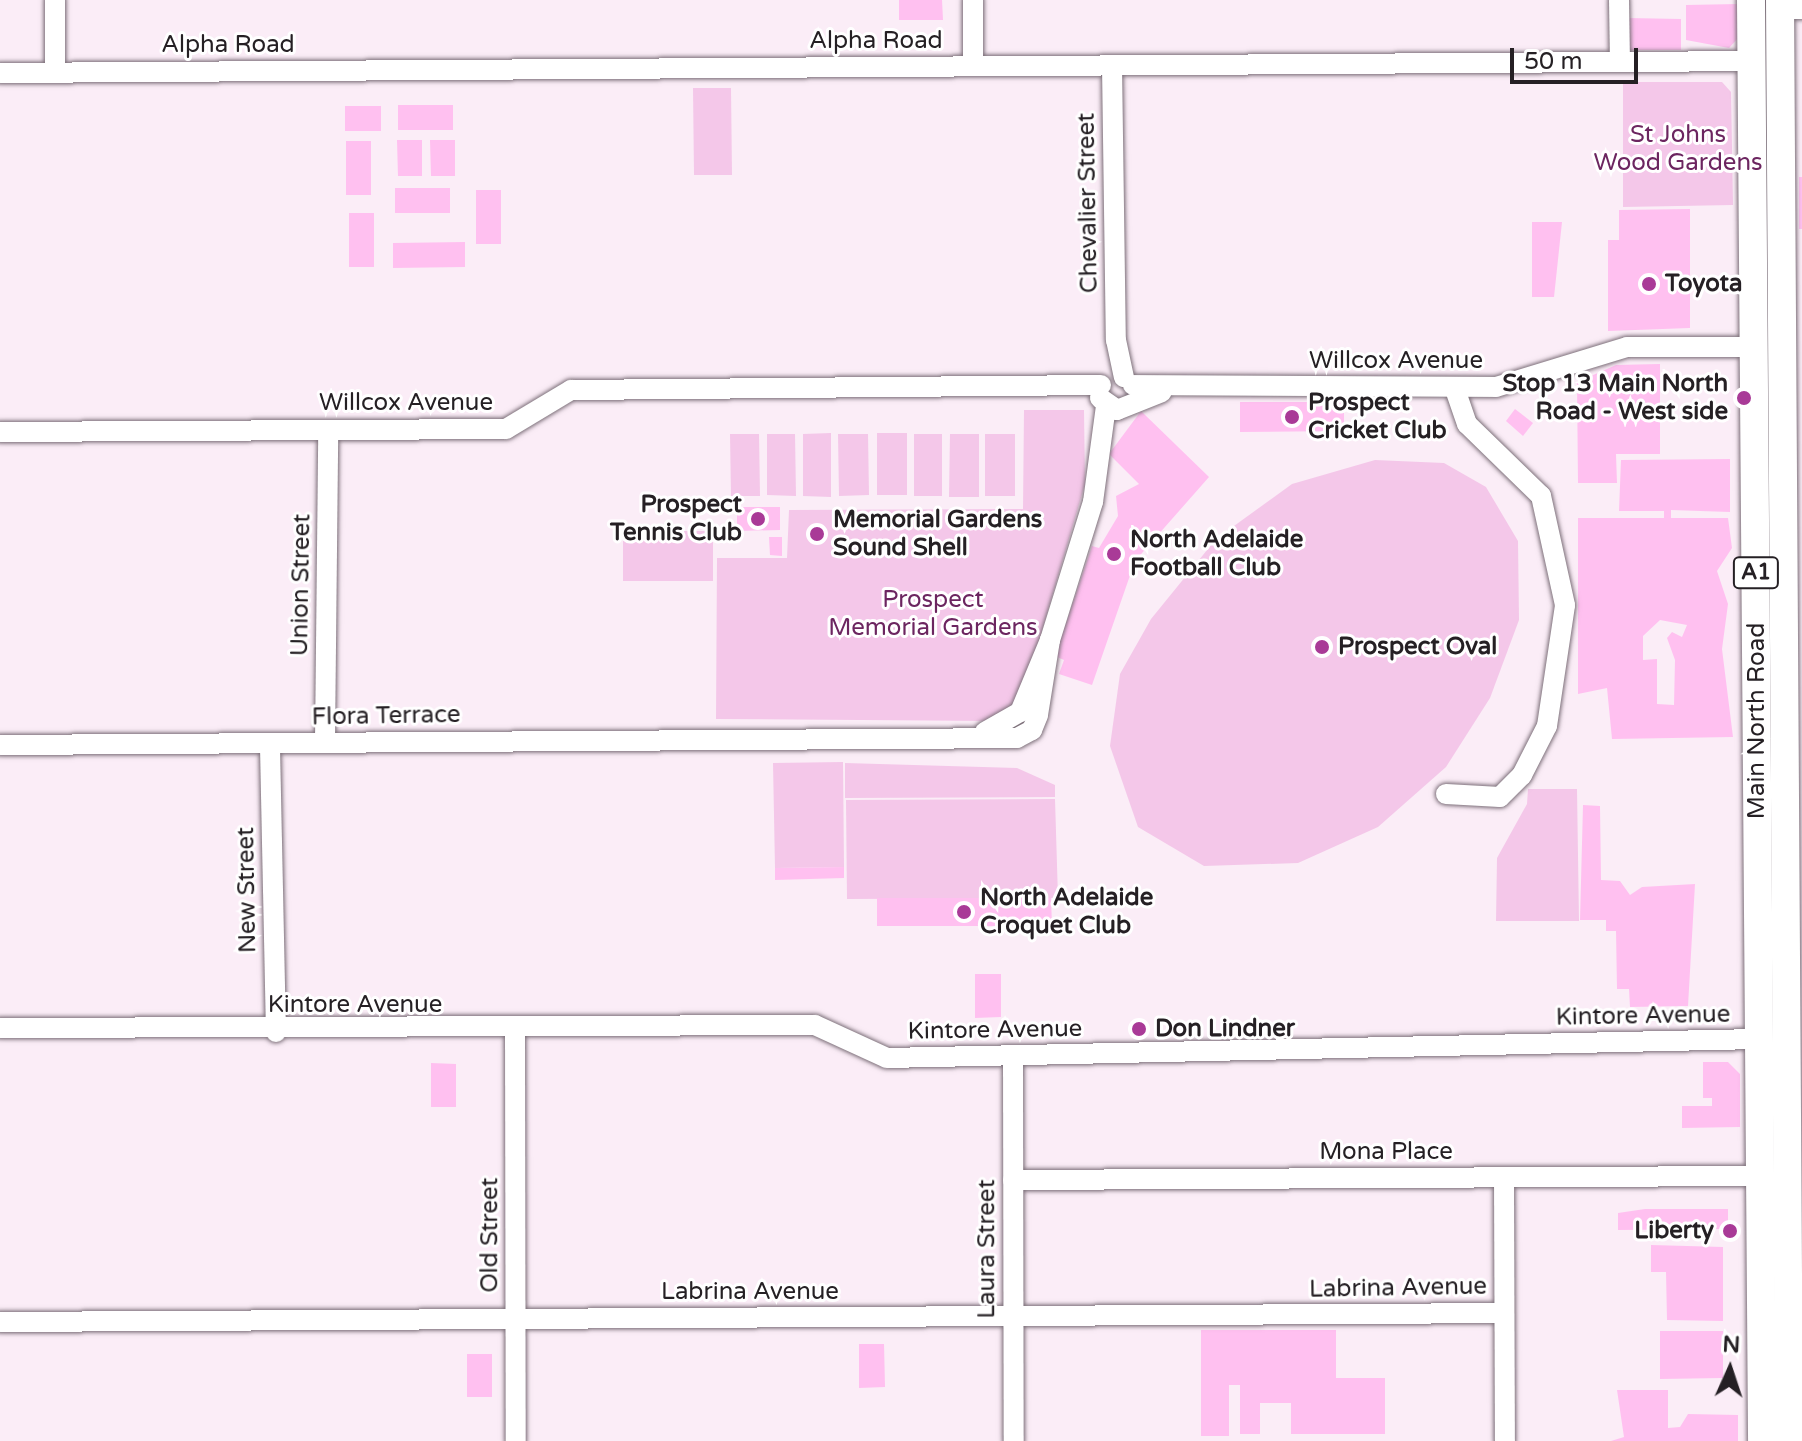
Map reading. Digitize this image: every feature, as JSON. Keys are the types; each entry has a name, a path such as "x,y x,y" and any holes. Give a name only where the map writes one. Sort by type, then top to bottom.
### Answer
{"highway":[{"name":"Main North Road","path":"1751,0 1760,1176 1783,1259"},
{"name":"Main North Road","path":"1787,6 1781,61 1792,283 1794,1153 1783,1259 1784,1384 1789,1441"},
{"path":"1752,61 1781,61"},
{"path":"1753,284 1792,283"},
{"path":"1757,749 1794,749"},
{"name":"Main North Road","path":"1762,1441 1784,1384"}],"street":[{"path":"55,0 55,72"},
{"path":"973,0 973,66"},
{"path":"1619,0 1620,61"},
{"name":"Alpha Road","path":"0,73 1752,61"},
{"name":"Chevalier Street","path":"977,734 1002,728 1020,712 1050,640 1116,393 1112,65"},
{"name":"Willcox Avenue","path":"0,432 506,429 571,390 1040,389 1116,393 1177,387 1496,387 1627,347 1754,347"},
{"path":"1446,794 1500,797 1522,775 1547,726 1565,605 1541,496 1467,424 1454,387"},
{"name":"Union Street","path":"325,741 328,430"},
{"name":"Flora Terrace","path":"0,745 270,747 325,741 977,734"},
{"name":"New Street","path":"270,747 276,1032"},
{"name":"Kintore Avenue","path":"0,1028 276,1032 815,1025 887,1058 1759,1039"},
{"name":"Old Street","path":"515,1030 516,1441"},
{"name":"Laura Street","path":"1013,1057 1014,1441"},
{"name":"Mona Place","path":"1013,1180 1760,1176"},
{"path":"1504,1178 1500,1313 1505,1441"},
{"name":"Labrina Avenue","path":"0,1322 1500,1313"}],"green space":[{"name":"St Johns Wood Gardens","path":"1623,82 1722,82 1731,92 1733,205 1623,207"},
{"path":"693,88 731,88 732,175 694,175"},
{"name":"Prospect Memorial Gardens","path":"1024,410 1084,410 1085,484 1022,699 992,721 716,719 717,558 787,558 789,510 1023,509"},
{"path":"831,433 831,497 803,496 803,434"},
{"path":"877,433 907,433 907,495 877,495"},
{"path":"730,434 759,434 760,496 731,496"},
{"path":"767,434 795,434 796,496 767,495"},
{"path":"838,434 868,434 869,495 839,496"},
{"path":"914,434 942,434 942,496 914,496"},
{"path":"950,434 979,434 979,497 949,497"},
{"path":"985,434 1015,434 1015,496 985,496"},
{"name":"Prospect Oval","path":"1375,460 1444,463 1486,487 1518,541 1519,620 1490,698 1446,767 1378,827 1298,863 1204,866 1138,827 1110,746 1120,674 1151,619 1216,539 1292,484"},
{"path":"623,531 713,531 713,581 623,581"},
{"path":"843,762 844,867 775,868 773,763"},
{"path":"845,763 1017,768 1055,785 1055,797 845,798"},
{"path":"1528,789 1577,789 1579,921 1496,921 1497,858 1527,804"},
{"path":"1055,799 1058,898 847,899 846,800"}],"building":[{"path":"899,0 942,0 943,20 899,20"},
{"path":"1738,4 1739,37 1729,48 1686,40 1686,5"},
{"path":"1628,18 1681,19 1681,50 1628,50"},
{"path":"398,105 453,105 453,130 398,130"},
{"path":"345,106 381,106 381,131 345,131"},
{"path":"397,140 422,140 422,176 398,176"},
{"path":"430,140 455,140 455,176 431,176"},
{"path":"346,141 371,141 371,195 346,195"},
{"path":"1799,177 1802,177 1802,229 1799,229"},
{"path":"395,188 450,188 450,213 395,213"},
{"path":"476,190 501,190 501,244 476,244"},
{"name":"Toyota","path":"1690,209 1690,328 1608,331 1608,240 1619,240 1619,210"},
{"path":"349,213 374,213 374,267 349,267"},
{"path":"1532,222 1562,222 1554,297 1532,297"},
{"path":"465,242 465,267 393,268 393,243"},
{"path":"1660,364 1660,454 1616,454 1617,483 1578,483 1577,382 1616,365"},
{"name":"Prospect Cricket Club","path":"1240,402 1344,402 1344,431 1240,432"},
{"path":"1515,409 1533,423 1523,436 1506,421"},
{"name":"North Adelaide Football Club","path":"1141,411 1209,477 1135,561 1092,685 1059,674 1064,660 1055,656 1092,546 1099,548 1118,516 1116,496 1139,484 1109,454"},
{"path":"1730,459 1730,512 1671,510 1671,518 1728,518 1732,548 1717,571 1728,604 1722,649 1733,737 1612,739 1607,688 1578,694 1578,518 1664,518 1664,511 1619,511 1621,460","holes":["1660,620 1687,625 1682,637 1672,632 1667,638 1675,660 1674,705 1657,704 1657,659 1643,660 1643,636"]},
{"name":"Prospect Tennis Club","path":"737,507 780,507 780,530 737,531"},
{"path":"769,537 782,537 782,556 770,555"},
{"path":"1583,805 1600,806 1601,880 1620,881 1630,895 1642,887 1695,884 1688,1006 1630,1007 1629,989 1617,989 1616,931 1606,931 1606,920 1580,920"},
{"path":"844,867 844,878 775,880 775,868"},
{"name":"North Adelaide Croquet Club","path":"877,898 1051,898 1052,926 877,926"},
{"path":"975,974 1001,974 1001,1017 975,1018"},
{"path":"1703,1062 1728,1062 1740,1074 1740,1127 1682,1128 1682,1106 1712,1106 1712,1098 1703,1098"},
{"path":"431,1063 456,1064 456,1107 431,1107"},
{"path":"1645,1209 1728,1209 1728,1229 1618,1230 1618,1213"},
{"path":"1651,1245 1723,1247 1723,1321 1667,1320 1666,1272 1651,1272"},
{"path":"1201,1330 1336,1330 1336,1378 1385,1378 1385,1434 1291,1434 1291,1403 1260,1403 1260,1434 1240,1434 1240,1385 1229,1385 1229,1436 1201,1436"},
{"path":"1660,1331 1723,1331 1723,1378 1660,1379"},
{"path":"859,1344 884,1344 885,1387 859,1388"},
{"path":"467,1354 492,1354 492,1397 467,1397"},
{"path":"1617,1390 1668,1390 1668,1428 1680,1427 1688,1414 1738,1415 1738,1441 1611,1441 1624,1437"}],"place":[{"name":"Toyota","path":"1649,284"},
{"name":"Stop 13 Main North Road - West side","path":"1744,398"},
{"name":"Prospect Cricket Club","path":"1292,417"},
{"name":"Prospect Tennis Club","path":"758,519"},
{"name":"Memorial Gardens Sound Shell","path":"817,534"},
{"name":"North Adelaide Football Club","path":"1114,554"},
{"name":"Prospect Oval","path":"1322,647"},
{"name":"North Adelaide Croquet Club","path":"964,912"},
{"name":"Don Lindner","path":"1139,1029"},
{"name":"Liberty","path":"1730,1231"}]}
